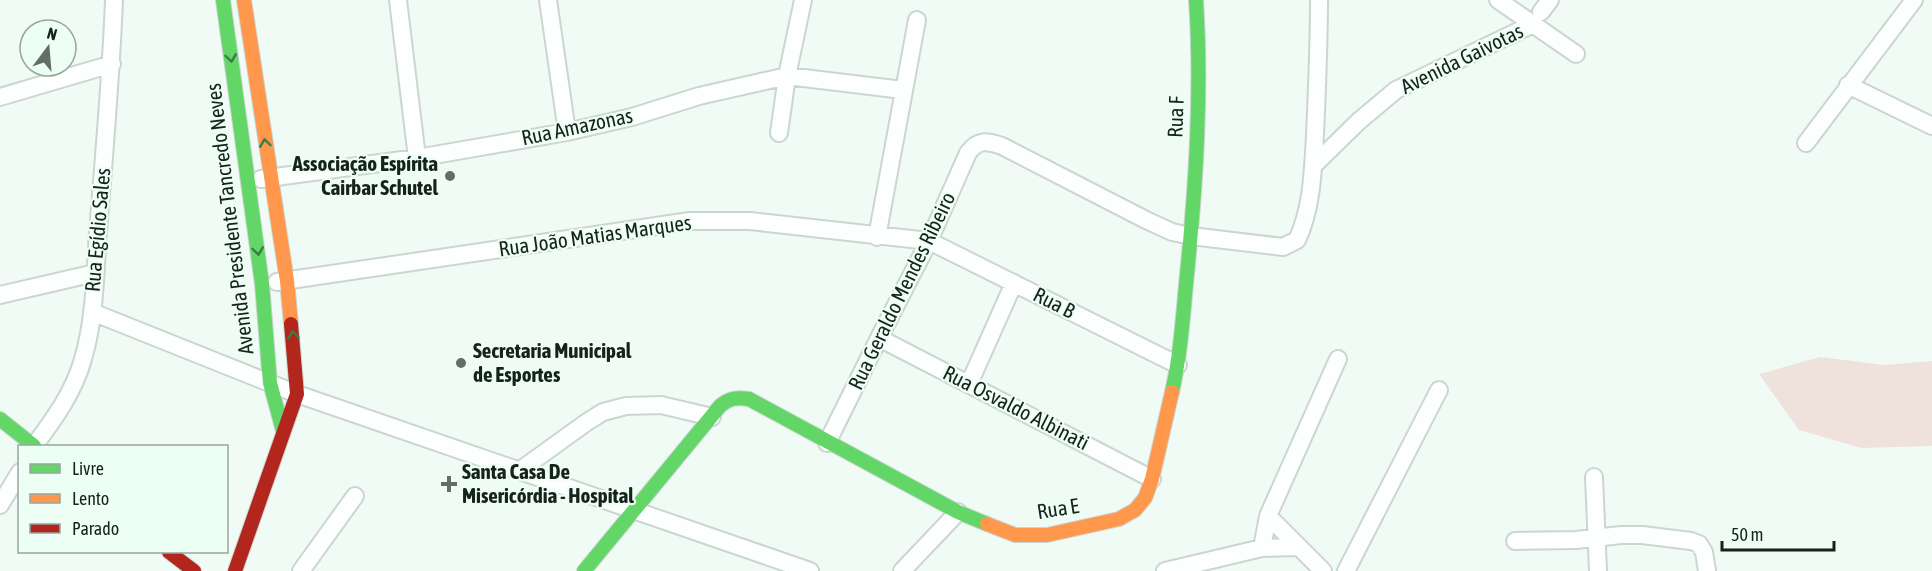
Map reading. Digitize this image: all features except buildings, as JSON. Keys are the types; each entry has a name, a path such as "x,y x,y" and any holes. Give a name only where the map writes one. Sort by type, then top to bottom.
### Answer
{"street":[{"name":"Rua Egídio Sales","path":"35,445 59,412 72,388 83,359 92,312 112,64 114,0"},
{"name":"Avenida Presidente Tancredo Neves","path":"223,0 262,284 270,383 283,431"},
{"name":"Avenida Presidente Tancredo Neves","path":"244,0 287,281 297,372 297,394"},
{"path":"398,0 417,158"},
{"path":"548,0 567,132"},
{"path":"779,133 787,76 803,0"},
{"name":"Rua F","path":"1191,236 1198,106 1199,49 1196,0"},
{"path":"1191,236 1283,247 1298,240 1305,225 1313,166 1319,0"},
{"path":"1498,0 1541,12 1576,54"},
{"path":"1806,143 1914,0"},
{"name":"Avenida Gaivotas","path":"1313,166 1359,121 1396,90 1541,12"},
{"path":"877,237 917,20"},
{"path":"0,97 112,64"},
{"name":"Rua Amazonas","path":"248,181 417,158 567,132 632,117 699,96 787,76 903,90"},
{"path":"1848,85 1932,126"},
{"name":"Rua Geraldo Mendes Ribeiro","path":"828,443 929,241 968,153 974,145 981,141 1002,146 1172,232 1191,236"},
{"name":"Rua João Matias Marques","path":"262,284 690,220 750,221 929,241"},
{"name":"Rua E","path":"712,417 726,399 736,397 749,399 958,512 1016,535 1047,535 1119,519 1135,510 1145,498 1152,479 1178,365 1191,236"},
{"name":"Rua B","path":"929,241 1178,365"},
{"path":"0,295 95,273"},
{"path":"969,384 1014,283"},
{"path":"92,312 297,394 810,571"},
{"name":"Rua Osvaldo Albinati","path":"879,338 1152,479"},
{"path":"1262,548 1268,516 1338,359"},
{"path":"1346,571 1439,390"},
{"path":"235,571 297,394"},
{"path":"519,471 603,412 626,406 662,405 712,417 584,571"},
{"path":"0,419 32,445"},
{"path":"0,505 18,475"},
{"path":"1594,477 1598,571"},
{"path":"301,571 355,496"},
{"path":"902,571 958,512"},
{"path":"1268,516 1323,571"},
{"path":"1515,541 1642,535 1691,541 1699,544 1704,552 1707,571"},
{"path":"1165,571 1262,548 1299,547"},
{"path":"170,553 194,571"}],"shaded area":[{"path":"1820,357 1885,365 1932,361 1932,446 1861,448 1799,430 1759,374"}],"traffic: fast":[{"path":"223,0 262,284 270,383 283,431"},
{"path":"1172,392 1178,363 1195,171 1198,103 1196,0"},
{"path":"584,571 720,406 737,398 749,399 958,512 987,524"},
{"path":"0,419 33,445"}],"traffic: slow":[{"path":"244,0 287,281 291,324"},
{"path":"987,524 1015,535 1047,535 1119,519 1135,510 1145,498 1152,479 1172,392"}],"traffic: jam":[{"path":"235,571 297,394 291,324"},
{"path":"170,553 194,571"}],"place":[{"name":"Associação Espírita Cairbar Schutel","path":"450,176"},
{"name":"Secretaria Municipal de Esportes","path":"461,363"},
{"name":"Santa Casa De Misericórdia - Hospital","path":"449,484"}]}
